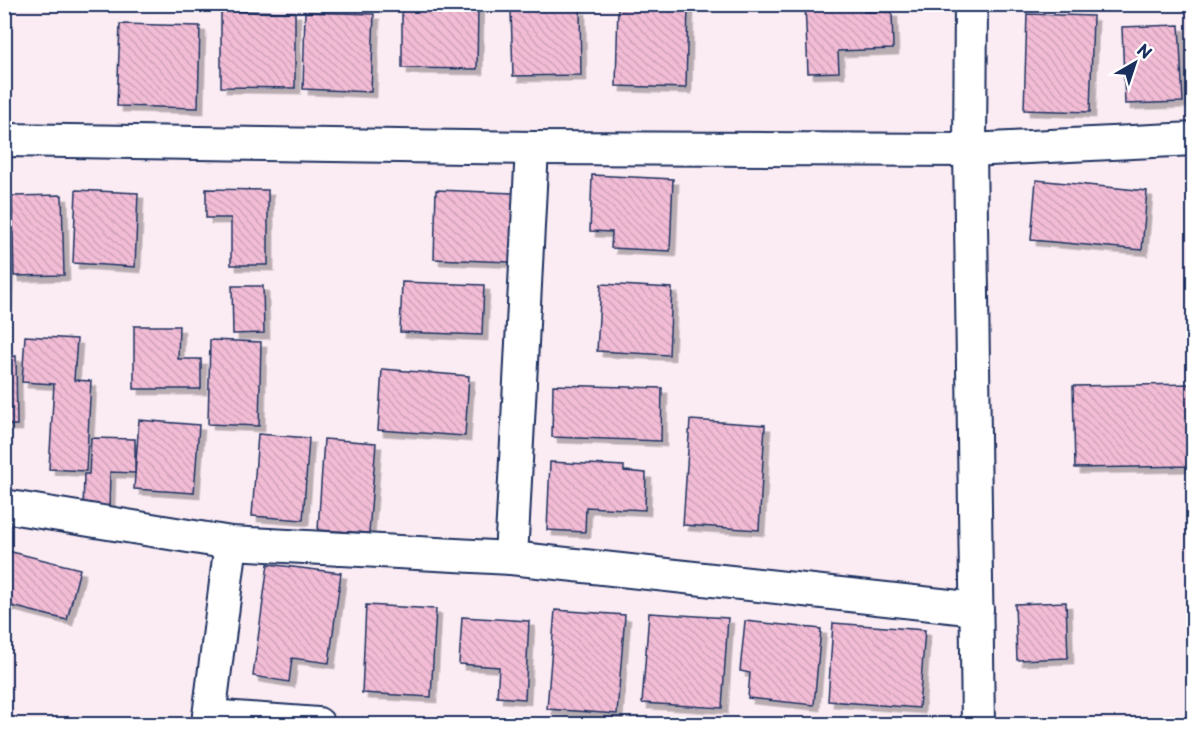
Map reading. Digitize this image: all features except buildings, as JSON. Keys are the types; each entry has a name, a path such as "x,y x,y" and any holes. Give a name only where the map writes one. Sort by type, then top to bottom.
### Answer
{"street":[{"path":"971,4 970,150 978,724"},
{"path":"4,140 532,148 970,150 1194,139"},
{"path":"511,558 532,148"},
{"path":"4,506 231,543 511,558 977,609"},
{"path":"231,543 208,720 318,724"}]}
